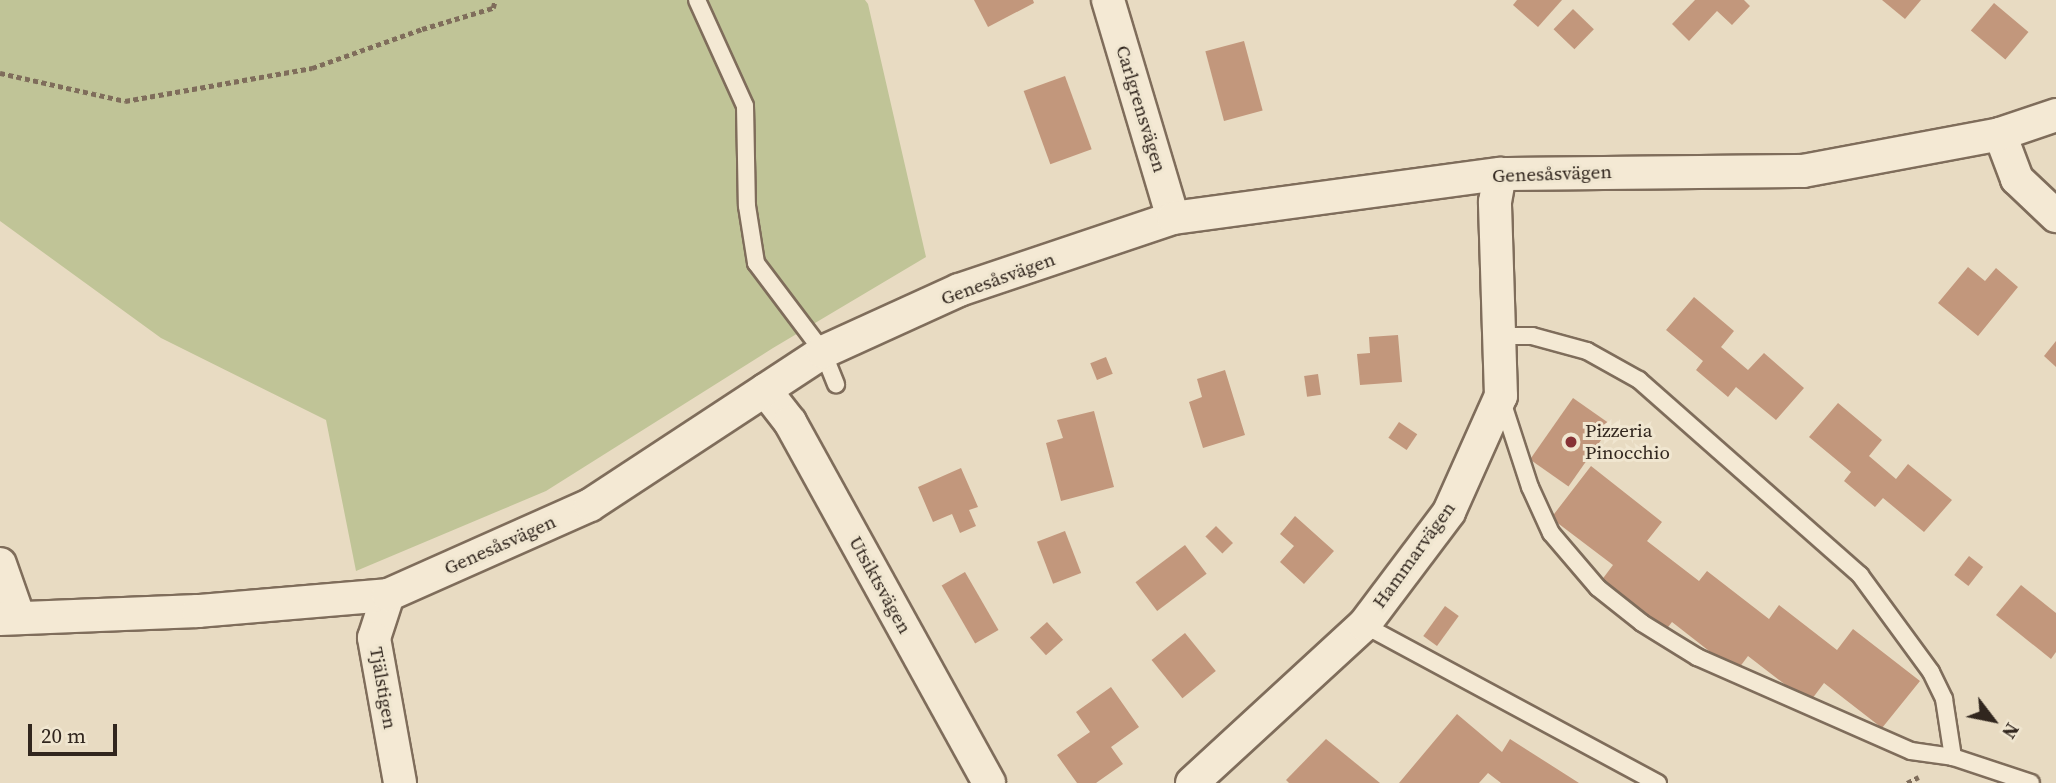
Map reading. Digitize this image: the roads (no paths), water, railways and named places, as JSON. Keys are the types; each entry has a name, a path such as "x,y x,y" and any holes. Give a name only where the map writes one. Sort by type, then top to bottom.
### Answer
{"street":[{"name":"Carlgrensvägen","path":"1108,0 1173,219"},
{"name":"Genesåsvägen","path":"10,619 198,611 388,595 590,505 823,352 959,290 1173,219 1500,174 1803,171 2000,134 2056,115"},
{"path":"2000,134 2017,179 2056,216"},
{"name":"Hammarvägen","path":"1192,783 1364,625 1449,512 1501,396 1495,202 1500,174"},
{"name":"Utsiktsvägen","path":"765,390 790,422 989,783"},
{"path":"0,564 10,619"},
{"name":"Tjälstigen","path":"388,595 374,638 400,783"}],"lane":[{"path":"697,0 745,106 747,206 756,263 823,352 836,384"},
{"path":"1499,336 1532,336 1587,351 1639,380 1860,575 1931,672 1944,699 1953,757"},
{"path":"1501,396 1530,486 1551,533 1609,597 1642,623 1708,663 1912,751 1953,757 2031,783"},
{"path":"1364,625 1658,783"}],"place":[{"name":"Pizzeria Pinocchio","path":"1571,442"}]}
